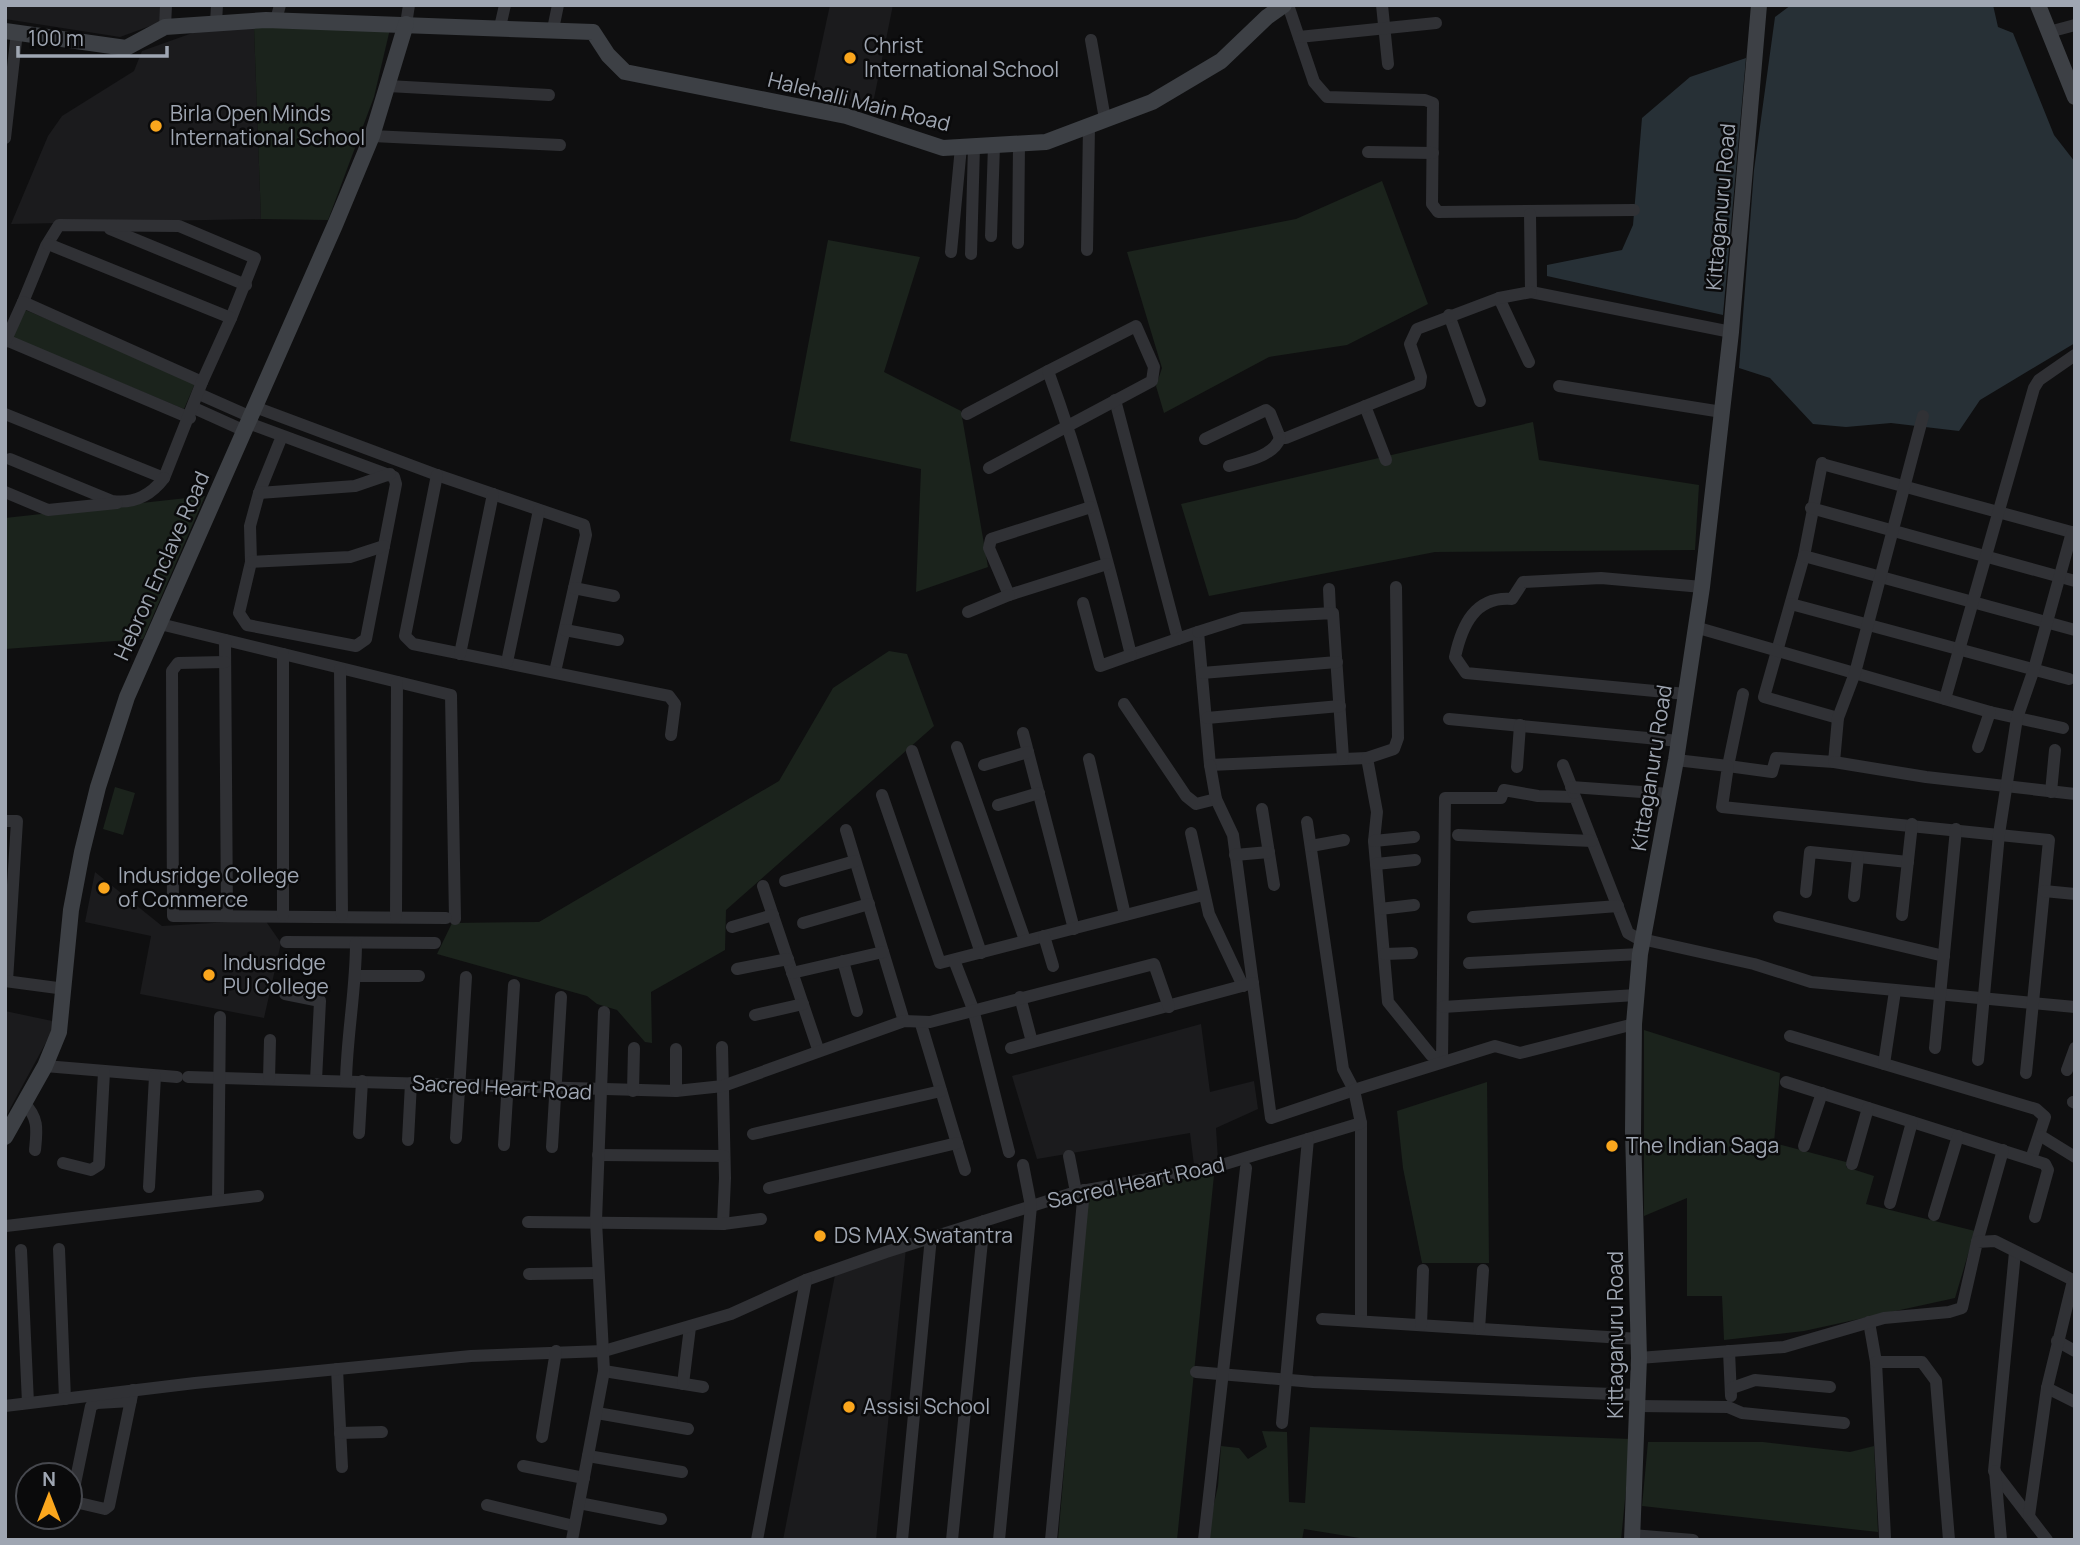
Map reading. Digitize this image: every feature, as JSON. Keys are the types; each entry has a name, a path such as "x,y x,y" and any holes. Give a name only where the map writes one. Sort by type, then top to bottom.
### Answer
{"street":[{"path":"5,138 11,31 126,48 165,27 166,5"},
{"path":"216,23 217,5"},
{"path":"406,24 409,5"},
{"path":"500,27 505,5"},
{"path":"553,29 558,5"},
{"path":"1286,5 1314,82 1327,97 1430,100 1434,109 1432,204 1438,212 1530,214 1634,210"},
{"name":"Halehalli Main Road","path":"165,27 216,23 272,13 406,24 593,32 608,55 625,72 846,116 943,148 1046,142 1152,102 1221,61 1267,17 1286,5"},
{"path":"1382,5 1388,64"},
{"name":"Kittaganuru Road","path":"1632,1538 1639,1358 1633,1131 1636,995 1641,947 1676,760 1702,587 1731,332 1759,5"},
{"path":"2038,5 2075,97"},
{"path":"1299,37 1436,23"},
{"name":"Hebron Enclave Road","path":"5,1137 45,1066 59,1032 71,910 98,787 127,697 372,135 406,24"},
{"path":"2049,32 2075,25"},
{"path":"1087,250 1097,122 1091,40"},
{"path":"388,86 549,95"},
{"path":"372,135 560,145"},
{"path":"1018,243 1019,144"},
{"path":"992,236 994,145"},
{"path":"951,252 967,146"},
{"path":"967,146 971,254"},
{"path":"1368,152 1433,153"},
{"path":"1530,214 1531,292"},
{"path":"5,492 48,510 124,502 144,496 164,478 192,413 200,388 246,285 255,257 179,226 59,225 48,244 6,341 192,413 250,419 436,475 584,525 586,535 555,672"},
{"path":"101,226 246,285"},
{"path":"48,244 231,318"},
{"path":"1280,438 1420,384 1410,339 1417,329 1499,298 1531,292 1731,332"},
{"path":"1499,298 1529,362"},
{"path":"23,302 200,388 282,436 390,474 396,484 366,639 356,646 247,625 239,614 251,562 250,526 259,493 282,436"},
{"path":"1449,315 1480,401"},
{"path":"967,414 1136,326 1155,376 1152,381 989,468"},
{"path":"1945,699 1996,511 2034,388 2039,380 2075,355"},
{"path":"1048,371 1082,464 1131,655"},
{"path":"1559,386 1721,412"},
{"path":"1115,400 1178,639"},
{"path":"1365,407 1386,460"},
{"path":"1205,439 1266,410 1270,413 1280,438 1278,445 1269,452 1229,466"},
{"path":"5,414 164,478"},
{"path":"1834,762 1839,718 1855,673 1923,416"},
{"path":"10,459 112,501 124,502"},
{"path":"1839,718 1764,697 1804,556 1811,508 1822,463 2073,532 2045,621 2034,669 2017,718 1999,834 1978,1060"},
{"path":"259,493 355,486 390,474"},
{"path":"436,475 405,636 413,644 672,698 675,704 671,735"},
{"path":"460,654 493,494"},
{"path":"1009,596 989,548 992,539 1091,507"},
{"path":"1811,508 2075,581"},
{"path":"507,662 539,510"},
{"path":"251,562 350,557 384,546"},
{"path":"1804,556 2075,630"},
{"path":"968,612 1107,564"},
{"path":"1686,694 1466,673 1455,657 1460,632 1479,605 1497,597 1512,599 1523,582 1601,578 1702,587"},
{"path":"1210,765 1367,758 1394,750 1398,738 1396,587"},
{"path":"574,588 614,596"},
{"path":"1329,589 1329,611 1335,619 1343,758"},
{"path":"1083,603 1100,666 1242,618 1329,611"},
{"path":"1791,604 2068,679"},
{"path":"160,624 453,697 451,919 342,915 177,917 171,913 172,671 178,663 225,662"},
{"path":"1695,627 1990,712 2063,728"},
{"path":"565,630 618,640"},
{"path":"1198,632 1210,765 1216,799 1229,822 1235,855 1248,984 1271,1118 1495,1046 1520,1053 1634,1024"},
{"path":"225,640 227,916"},
{"path":"283,915 284,654"},
{"path":"1202,673 1337,662"},
{"path":"340,668 342,915"},
{"path":"396,917 397,682"},
{"path":"1743,694 1721,807 1912,824 2049,840 2026,1073"},
{"path":"1124,704 1186,796 1196,804 1216,799"},
{"path":"1207,718 1340,706"},
{"path":"1978,747 1990,712"},
{"path":"1449,719 1679,741"},
{"path":"1517,767 1520,726"},
{"path":"1023,733 1074,929"},
{"path":"957,747 1024,940"},
{"path":"2051,792 2055,750"},
{"path":"912,751 981,953"},
{"path":"984,765 1028,752"},
{"path":"1367,758 1377,812 1374,841 1388,1002 1431,1055 1442,1062"},
{"path":"1676,760 1772,772 1776,758 1834,762 2075,794"},
{"path":"1089,759 1125,915"},
{"path":"1563,765 1628,933 1641,947"},
{"path":"1442,1062 1445,798 1501,798 1504,790 1538,796 1573,792 1670,794"},
{"path":"998,805 1039,793"},
{"path":"882,794 940,963 1203,895"},
{"path":"1262,809 1274,885"},
{"path":"5,821 18,821 6,981 65,989"},
{"path":"1307,822 1343,1069 1353,1090 1361,1123 1361,1321"},
{"path":"1902,915 1912,824"},
{"path":"1935,1048 1956,829"},
{"path":"846,830 904,1021"},
{"path":"1191,832 1203,895 1214,930 1248,984"},
{"path":"1458,835 1592,841"},
{"path":"1374,841 1414,836"},
{"path":"1311,846 1344,840"},
{"path":"1235,855 1269,852"},
{"path":"1806,891 1810,852 1908,862"},
{"path":"1854,896 1858,857"},
{"path":"1376,864 1415,860"},
{"path":"785,881 855,861"},
{"path":"763,886 818,1049"},
{"path":"2044,891 2075,894"},
{"path":"803,923 869,904"},
{"path":"1380,909 1414,905"},
{"path":"1473,917 1618,906"},
{"path":"732,927 773,915"},
{"path":"1779,918 1944,956"},
{"path":"1044,936 1053,966"},
{"path":"286,942 435,943"},
{"path":"346,1081 347,1028 356,976 356,943"},
{"path":"1469,963 1641,947 1754,964 1811,982 2075,1007"},
{"path":"792,973 883,951"},
{"path":"1385,954 1412,953"},
{"path":"737,969 788,959"},
{"path":"954,960 973,1010 1009,1152"},
{"path":"843,961 857,1011"},
{"path":"604,1012 601,1090 676,1091 723,1086 818,1049 904,1021 921,1024 1154,964 1169,1007"},
{"path":"356,976 419,976"},
{"path":"456,1138 467,977"},
{"path":"1011,1048 1248,984"},
{"path":"504,1145 514,985"},
{"path":"1885,1064 1895,991"},
{"path":"285,994 320,1001 316,1080"},
{"path":"1443,1007 1636,995"},
{"path":"552,1147 561,997"},
{"path":"1020,997 1032,1042"},
{"path":"755,1015 803,1004"},
{"path":"218,1200 220,1017"},
{"path":"921,1024 965,1170"},
{"path":"1790,1036 2036,1109 2045,1117 2041,1136 2031,1159"},
{"path":"269,1079 270,1040"},
{"path":"722,1047 723,1224"},
{"path":"632,1091 634,1048"},
{"path":"2067,1070 2075,1048"},
{"path":"676,1049 676,1091"},
{"name":"Sacred Heart Road","path":"45,1066 155,1076 601,1090 596,1221 604,1371 572,1540"},
{"path":"63,1163 91,1170 99,1165 104,1072"},
{"path":"149,1187 155,1076"},
{"path":"359,1133 362,1081"},
{"path":"1786,1082 2045,1164 2048,1170 2035,1216"},
{"path":"408,1140 411,1083"},
{"path":"753,1134 941,1091"},
{"path":"1804,1146 1822,1093"},
{"path":"24,1104 34,1113 37,1123 35,1150"},
{"path":"1852,1164 1868,1108"},
{"path":"1891,1203 1912,1122"},
{"name":"Sacred Heart Road","path":"5,1406 65,1399 132,1396 337,1369 556,1351 604,1351 731,1314 806,1280 931,1237 1080,1191 1215,1167 1361,1123"},
{"path":"1934,1215 1958,1136"},
{"path":"2041,1136 2075,1157"},
{"path":"1282,1423 1308,1139"},
{"path":"769,1188 957,1143"},
{"path":"1639,1358 1784,1347 1884,1318 1949,1312 1962,1308 2003,1150"},
{"path":"598,1155 724,1156"},
{"path":"1051,1540 1080,1191 1069,1156"},
{"path":"999,1540 1031,1206 1023,1165"},
{"path":"1203,1540 1246,1168"},
{"path":"6,1226 258,1196"},
{"path":"528,1222 723,1224 761,1219"},
{"path":"952,1540 984,1221"},
{"path":"902,1540 931,1237"},
{"path":"1978,1242 1995,1241 2074,1282 2057,1341 2029,1516"},
{"path":"59,1249 65,1399"},
{"path":"21,1250 29,1403"},
{"path":"2001,1540 1994,1471 2015,1252"},
{"path":"1479,1329 1483,1269"},
{"path":"1421,1325 1423,1270"},
{"path":"529,1275 598,1273"},
{"path":"757,1540 806,1280"},
{"path":"1322,1319 1639,1339"},
{"path":"1869,1322 1876,1362 1885,1536"},
{"path":"683,1384 690,1327"},
{"path":"2057,1341 2075,1351"},
{"path":"542,1437 556,1351"},
{"path":"1728,1407 1732,1388 1729,1351"},
{"path":"1876,1362 1922,1362 1936,1381 1949,1540"},
{"path":"337,1369 342,1467"},
{"path":"604,1371 703,1387"},
{"path":"1196,1372 1728,1407 1742,1413 1843,1423"},
{"path":"1732,1388 1755,1380 1830,1387"},
{"path":"2048,1388 2075,1402"},
{"path":"132,1396 109,1506 105,1509 75,1502 72,1498 91,1406 97,1402 132,1396"},
{"path":"597,1413 688,1429"},
{"path":"340,1433 382,1432"},
{"path":"588,1456 682,1472"},
{"path":"523,1466 584,1478"},
{"path":"1994,1471 2047,1540"},
{"path":"579,1503 660,1519"},
{"path":"487,1506 574,1526"},
{"path":"1632,1538 1693,1540"}],"shaded area":[{"path":"5,5 162,5 161,22 120,37 5,19"},
{"name":"Christ International School","path":"830,5 893,5 872,108 812,88"},
{"path":"1791,5 1993,5 1998,27 2013,33 2054,135 2075,162 2075,343 1980,400 1959,431 1891,423 1846,427 1813,424 1770,378 1739,368 1754,170 1775,17"},
{"name":"Birla Open Minds International School","path":"254,27 261,219 11,224 48,136 62,116 134,71 142,51 198,31"},
{"path":"254,27 390,29 374,97 328,220 261,219"},
{"path":"1746,58 1723,315 1547,276 1547,265 1622,250 1633,225 1642,118 1690,77"},
{"path":"1382,181 1428,304 1347,345 1269,357 1164,413 1156,386 1162,368 1127,252 1296,219"},
{"path":"828,240 920,257 884,372 961,411 988,567 916,592 921,469 790,441"},
{"path":"23,309 196,381 184,409 11,337"},
{"path":"1533,422 1539,460 1699,485 1695,550 1435,552 1209,596 1181,504"},
{"path":"205,496 143,639 5,649 5,518"},
{"path":"889,651 907,654 934,726 726,910 725,950 651,992 652,1043 645,1042 617,1010 597,1004 587,996 437,954 452,923 539,922 779,781 833,688"},
{"path":"115,787 135,793 123,835 103,829"},
{"name":"Indusridge PU College","path":"95,872 162,926 265,920 281,943 264,1018 140,994 151,936 85,922"},
{"path":"5,1011 57,1022 5,1118"},
{"path":"1201,1024 1210,1092 1254,1081 1258,1109 1216,1128 1218,1160 1194,1165 1190,1133 1037,1159 1012,1076"},
{"path":"1644,1030 1780,1073 1774,1143 1846,1162 1846,1167 1874,1176 1866,1204 1975,1231 1955,1298 1804,1331 1724,1340 1722,1296 1687,1296 1687,1198 1644,1216"},
{"path":"1487,1082 1489,1263 1422,1263 1403,1168 1397,1111"},
{"path":"1214,1175 1177,1540 1058,1540 1088,1192"},
{"name":"Assisi School","path":"906,1248 876,1540 783,1540 835,1275"},
{"path":"1310,1427 1631,1439 1621,1540 1372,1540 1304,1529 1302,1540 1206,1540 1218,1486 1221,1446 1239,1448 1248,1459 1267,1447 1262,1431 1287,1432 1289,1502 1305,1503"},
{"path":"1648,1442 1763,1442 1850,1452 1874,1446 1878,1532 1642,1506"}],"place":[{"name":"Christ International School","path":"850,58"},
{"name":"Birla Open Minds International School","path":"156,126"},
{"name":"Indusridge College of Commerce","path":"104,888"},
{"name":"Indusridge PU College","path":"209,975"},
{"name":"The Indian Saga","path":"1612,1146"},
{"name":"DS MAX Swatantra","path":"820,1236"},
{"name":"Assisi School","path":"849,1407"}]}
